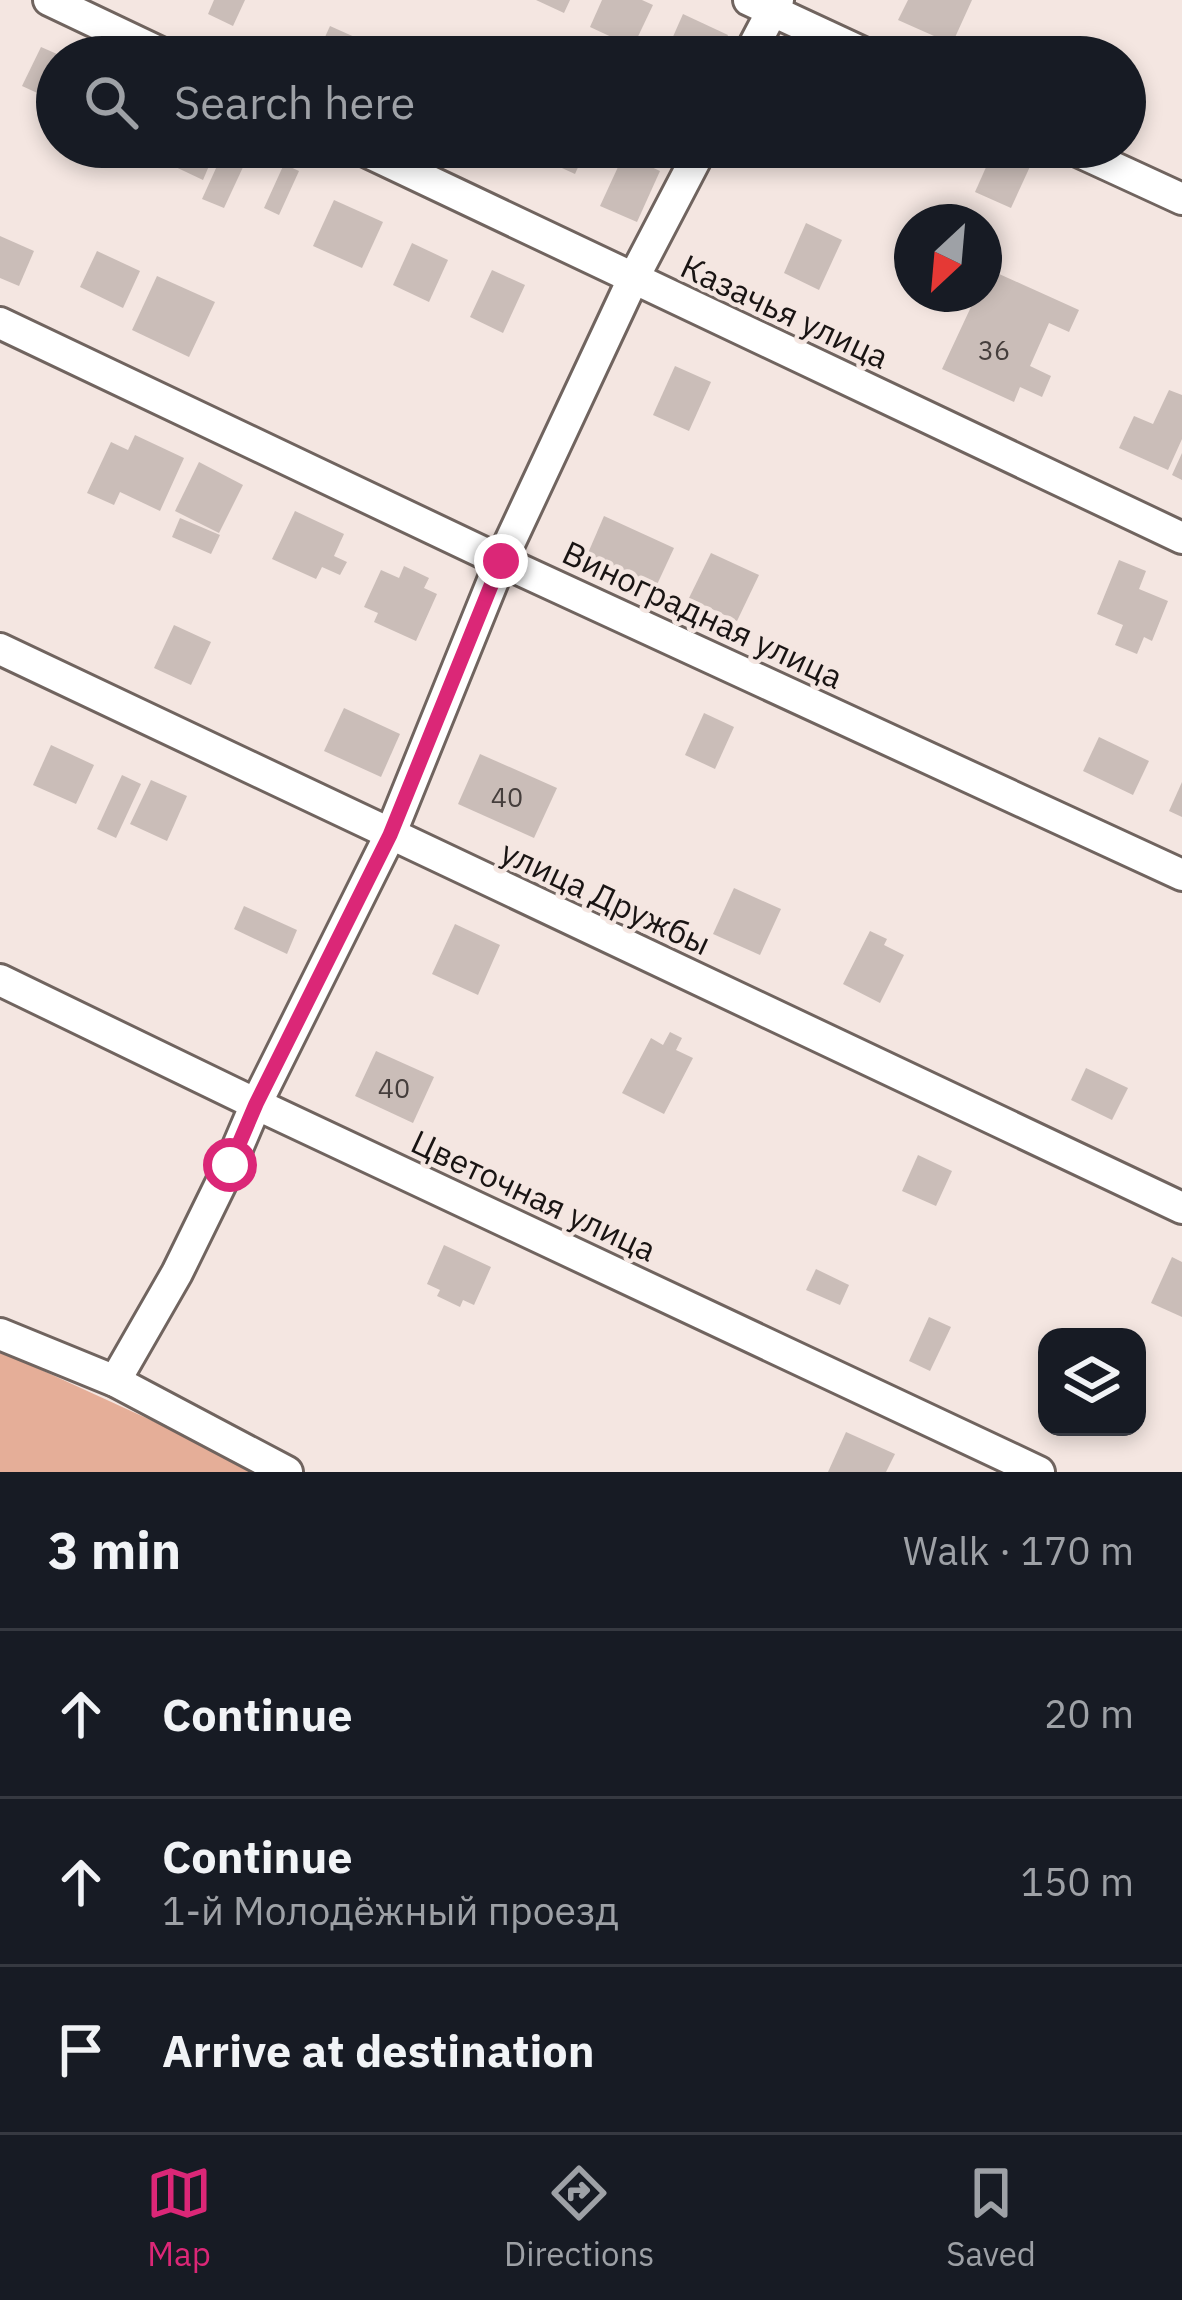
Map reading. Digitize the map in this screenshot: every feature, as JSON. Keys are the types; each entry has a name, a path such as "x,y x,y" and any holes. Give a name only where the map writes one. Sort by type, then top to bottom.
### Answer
{"street":[{"path":"50,0 125,36"},
{"path":"755,36 766,4 830,36"},
{"name":"Казачья улица","path":"401,168 1182,538"},
{"path":"116,1381 177,1273 390,835 501,561 633,279 691,168"},
{"path":"1115,168 1182,199"},
{"name":"Виноградная улица","path":"0,323 501,561 1182,875"},
{"name":"улица Дружбы","path":"0,649 1182,1208"},
{"name":"Цветочная улица","path":"0,980 1039,1472"},
{"path":"0,1334 116,1381 287,1472"}],"shaded area":[{"path":"0,1351 264,1472 0,1472"}],"building":[{"path":"214,0 245,0 233,26 208,14"},
{"path":"536,0 570,0 564,13"},
{"path":"602,0 642,0 653,5 638,36 609,36 590,27"},
{"path":"908,0 972,0 956,36 934,36 898,20"},
{"path":"683,14 728,35 728,36 673,36"},
{"path":"330,26 352,36 325,36"},
{"path":"36,57 36,92 22,86"},
{"path":"178,168 208,168 203,180"},
{"path":"216,168 243,168 224,208 202,199"},
{"path":"282,168 299,171 279,215 264,208"},
{"path":"618,168 660,171 637,222 600,206"},
{"path":"986,168 1029,168 1011,208 975,192"},
{"path":"334,200 383,222 362,268 313,246"},
{"path":"806,223 842,240 819,290 784,273"},
{"path":"0,236 34,251 19,286 0,278"},
{"path":"412,243 448,260 429,302 393,285"},
{"path":"97,251 140,271 123,308 80,287"},
{"path":"492,270 525,285 503,333 470,317"},
{"path":"1002,275 1079,310 1069,332 1049,323 1030,366 1051,376 1042,397 1020,387 1014,402 942,369 969,312 1002,312"},
{"path":"157,276 215,302 189,357 132,330"},
{"path":"675,366 711,382 689,431 653,415"},
{"path":"1169,390 1182,395 1182,439 1168,470 1119,448 1134,416 1153,424"},
{"path":"135,435 184,458 160,511 120,492 114,505 87,493 111,442 128,450"},
{"path":"1182,453 1182,480 1172,475"},
{"path":"199,462 243,485 219,533 175,511"},
{"path":"295,511 344,534 334,556 347,562 340,575 322,567 316,579 272,559"},
{"path":"604,516 674,548 654,591 585,560"},
{"path":"180,518 220,535 211,554 172,537"},
{"path":"711,553 759,575 737,621 689,598"},
{"path":"1119,560 1146,571 1139,589 1168,601 1152,641 1144,637 1137,654 1115,645 1123,625 1097,614"},
{"path":"404,566 429,578 424,588 437,594 416,641 374,622 378,613 364,607 381,570 399,578"},
{"path":"174,625 211,642 191,685 154,668"},
{"path":"344,708 400,734 381,777 324,751"},
{"path":"704,713 734,727 715,769 685,755"},
{"path":"1099,737 1149,761 1133,795 1083,771"},
{"path":"51,745 94,765 76,804 33,785"},
{"path":"480,754 557,788 534,838 458,804"},
{"path":"122,775 141,784 116,838 97,829"},
{"path":"151,780 187,796 167,841 130,824"},
{"path":"1182,782 1182,817 1169,811"},
{"path":"734,888 781,909 760,955 713,934"},
{"path":"244,906 297,930 287,954 234,929"},
{"path":"455,924 500,945 478,995 432,974"},
{"path":"870,931 904,955 880,1003 843,984"},
{"path":"670,1032 682,1038 676,1050 693,1058 664,1114 622,1093 651,1038 663,1045"},
{"path":"376,1051 434,1077 413,1123 355,1096"},
{"path":"1086,1068 1128,1088 1112,1120 1071,1100"},
{"path":"918,1155 952,1171 936,1206 902,1191"},
{"path":"444,1245 491,1267 474,1305 463,1300 460,1307 437,1296 440,1290 427,1284"},
{"path":"1172,1257 1182,1262 1182,1317 1151,1303"},
{"path":"816,1269 849,1285 840,1305 806,1290"},
{"path":"929,1317 951,1327 930,1371 909,1361"},
{"path":"846,1432 895,1454 886,1472 828,1472"}],"route":[{"path":"230,1165 390,835 501,561"}]}
